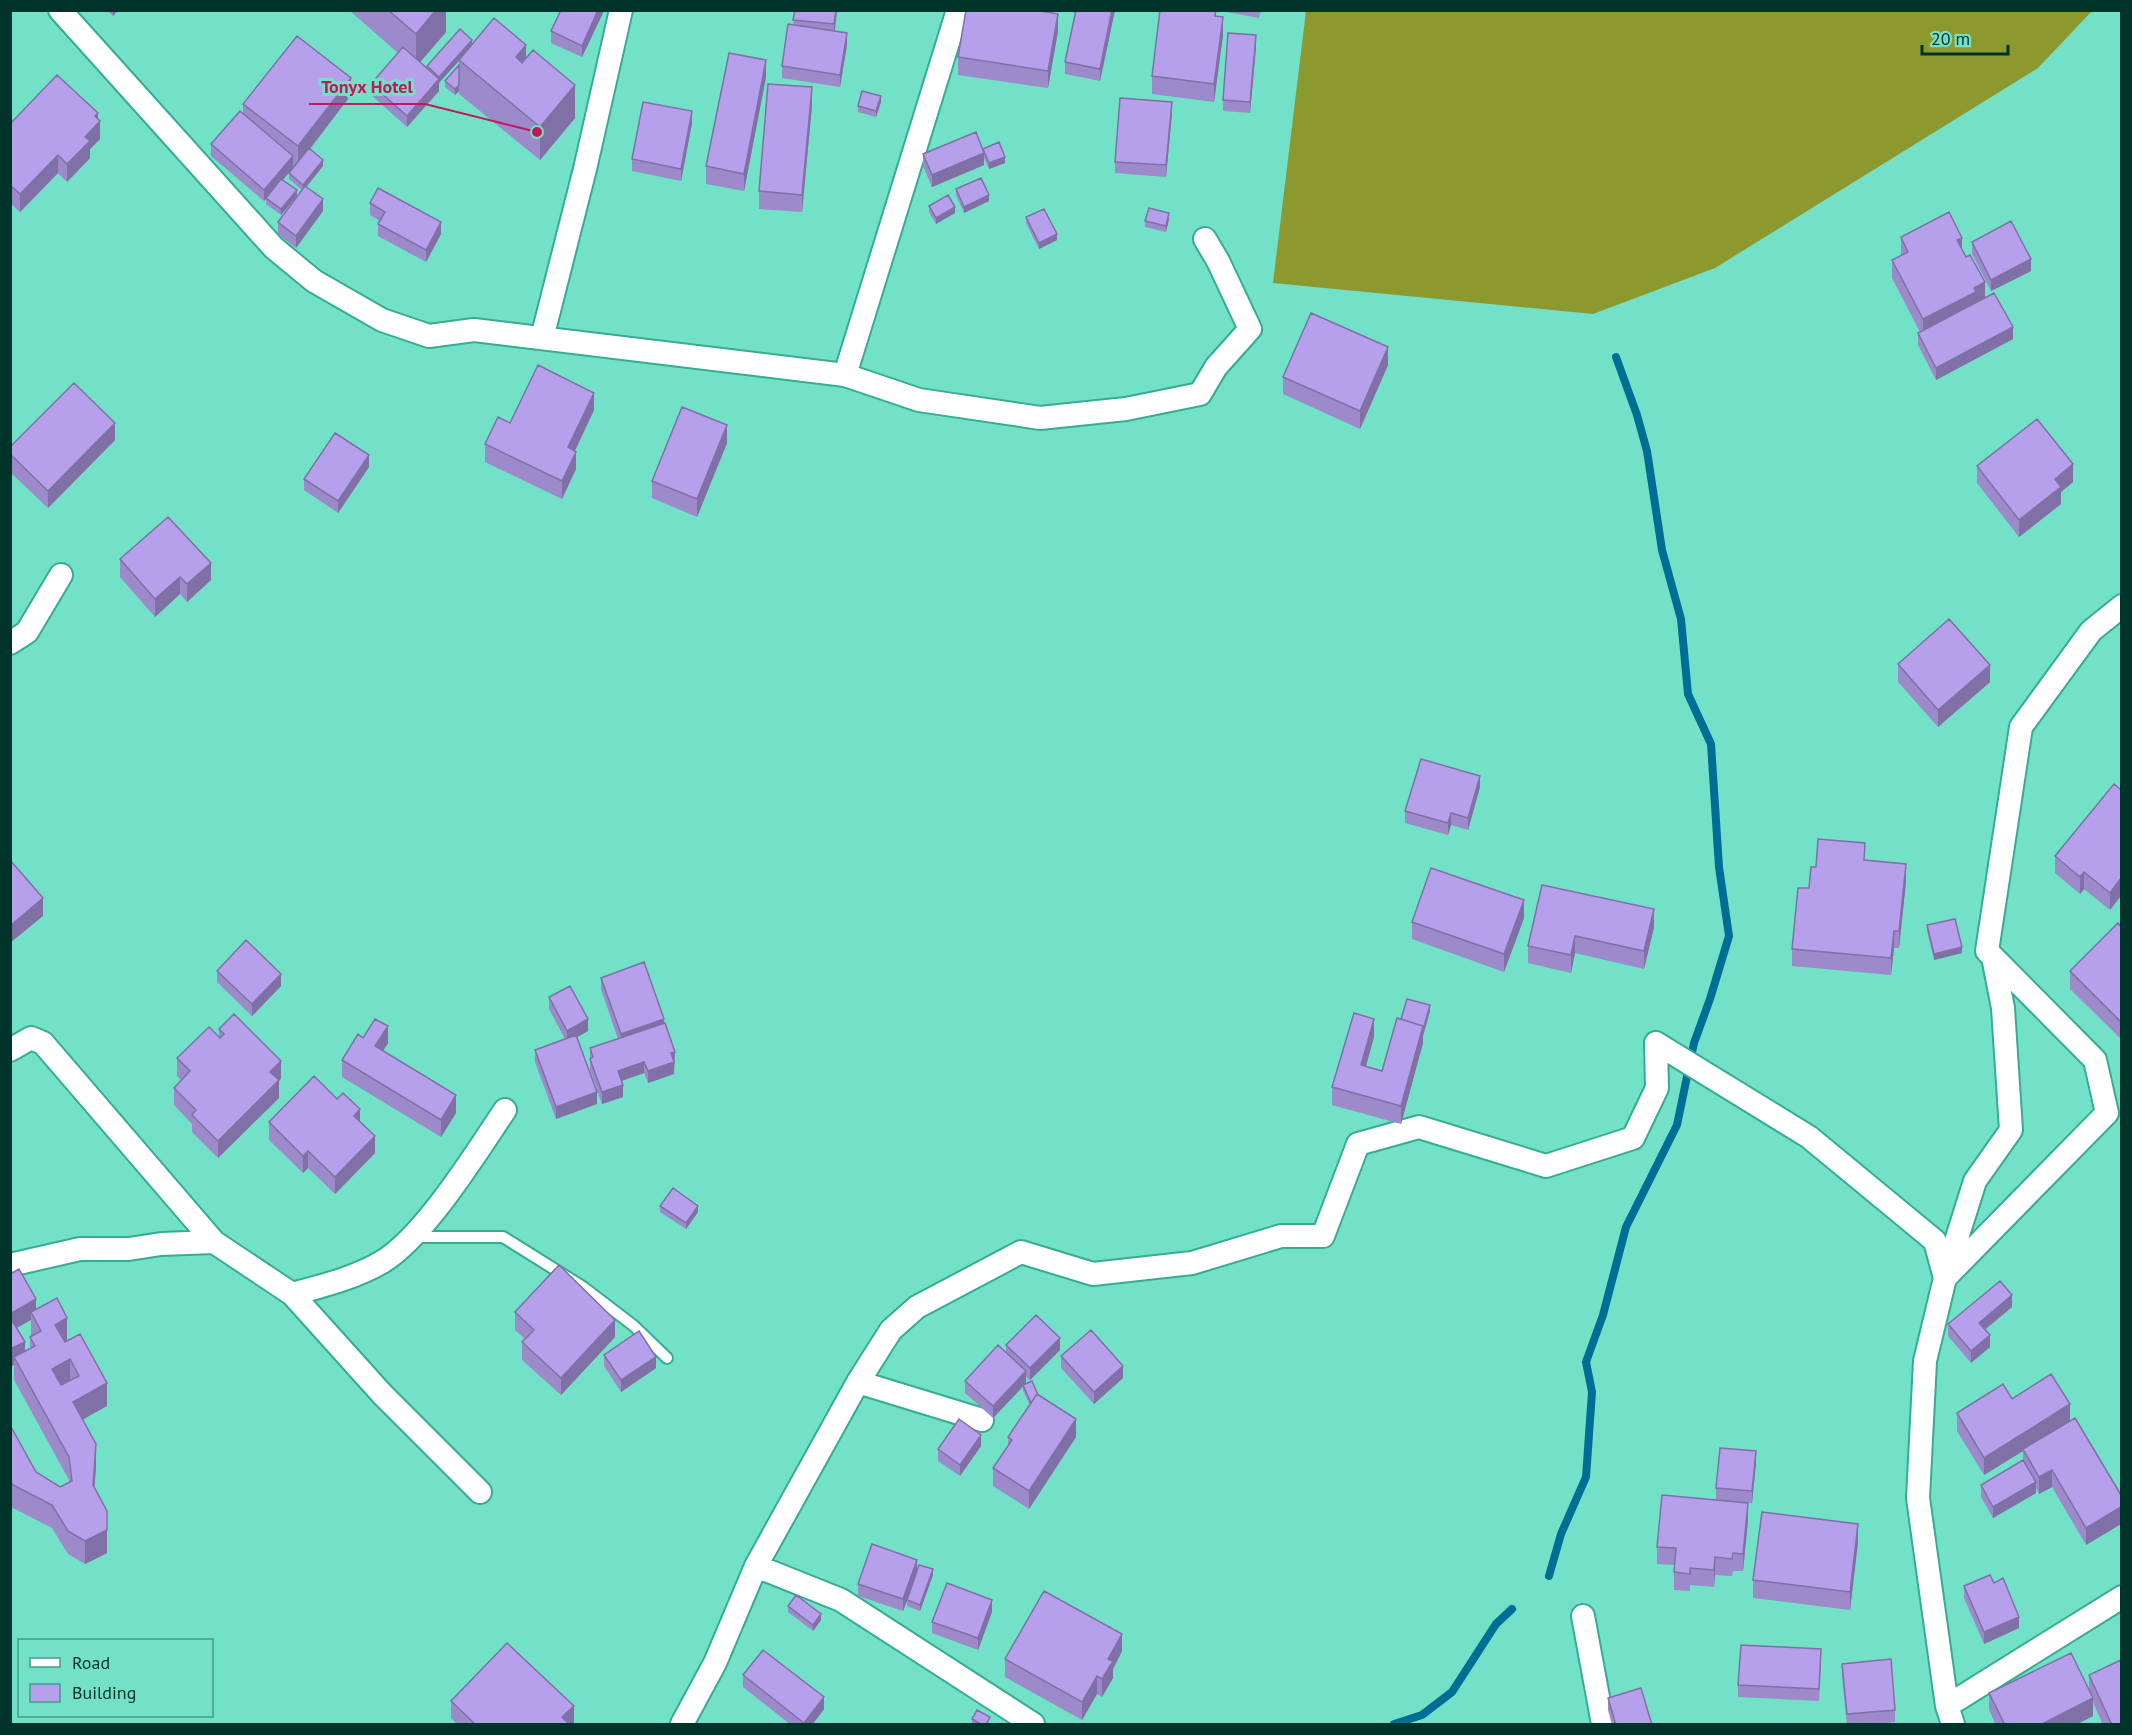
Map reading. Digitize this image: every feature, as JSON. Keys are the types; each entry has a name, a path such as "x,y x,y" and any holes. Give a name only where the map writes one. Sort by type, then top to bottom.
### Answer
{"street":[{"path":"60,10 274,248 314,281 382,320 429,336 474,330 845,375 919,400 1040,418 1126,409 1200,394 1216,367 1250,329 1204,239"},
{"path":"542,338 585,169 621,10"},
{"path":"845,375 958,10"},
{"path":"10,643 27,632 61,575"},
{"path":"1945,1278 2114,1109 2095,1060 1987,951 2021,728 2091,631 2121,606"},
{"path":"1993,957 2003,1008 2011,1130 1975,1181 1945,1278 1925,1361 1918,1498 1950,1715 2121,1597"},
{"path":"10,1050 31,1038 43,1043 214,1242 292,1294 354,1365 480,1492"},
{"path":"682,1725 715,1663 756,1566 858,1382 891,1330 917,1307 1021,1251 1093,1274 1192,1263 1281,1236 1323,1236 1358,1144 1419,1127 1546,1166 1633,1138 1658,1088 1656,1043 1809,1137 1935,1241 1945,1278"},
{"path":"292,1294 340,1280 382,1262 414,1237 505,1110"},
{"path":"10,1266 80,1249 129,1249 161,1244 214,1242"},
{"path":"858,1382 982,1420"},
{"path":"756,1566 841,1600 1033,1725"},
{"path":"1583,1616 1603,1725"}],"lane":[{"path":"414,1237 503,1237 583,1287 634,1326 667,1358"}],"green space":[{"path":"1306,10 2092,11 2038,68 1715,268 1593,314 1273,283"}],"building":[{"path":"388,10 436,10 416,34"},
{"path":"561,10 598,10 582,46 551,31"},
{"path":"795,10 836,10 834,24 793,20"},
{"path":"966,10 1035,10 1058,14 1048,71 958,57"},
{"path":"1076,10 1112,10 1100,69 1065,62"},
{"path":"1160,10 1216,10 1215,16 1223,17 1214,84 1152,76"},
{"path":"494,18 526,45 516,57 522,63 533,50 575,85 540,127 459,60"},
{"path":"788,24 847,33 840,75 782,66"},
{"path":"460,29 472,40 439,77 427,66"},
{"path":"1228,33 1256,35 1250,102 1223,100"},
{"path":"297,36 351,78 298,146 243,104"},
{"path":"403,47 439,79 407,116 371,84"},
{"path":"729,53 766,60 744,174 706,166"},
{"path":"459,65 459,85 455,89 445,81"},
{"path":"57,75 98,113 95,116 100,121 85,137 90,141 67,164 58,155 20,194 10,185 10,124"},
{"path":"768,84 812,87 802,195 759,191"},
{"path":"862,91 881,96 876,111 858,106"},
{"path":"1120,98 1172,102 1166,165 1115,162"},
{"path":"643,102 692,111 681,169 632,159"},
{"path":"240,111 293,156 264,190 211,144"},
{"path":"976,132 984,153 932,175 923,154"},
{"path":"999,142 1005,157 989,163 983,149"},
{"path":"309,148 323,160 303,185 289,173"},
{"path":"981,178 989,195 964,207 956,189"},
{"path":"281,179 297,190 281,209 266,198"},
{"path":"305,186 323,199 296,236 278,222"},
{"path":"378,188 441,222 426,250 378,224 385,212 370,203"},
{"path":"948,195 955,207 936,218 929,206"},
{"path":"1149,208 1169,213 1166,226 1145,221"},
{"path":"1044,209 1057,234 1039,243 1026,217"},
{"path":"1949,212 1962,238 1957,240 1966,257 1970,255 1985,282 1974,288 1976,292 1923,319 1892,260 1908,252 1901,237"},
{"path":"2011,221 2031,259 1991,280 1972,242"},
{"path":"1994,293 2013,327 1936,368 1918,333"},
{"path":"1311,313 1388,347 1360,411 1283,377"},
{"path":"538,365 594,393 568,447 576,452 562,481 485,444 498,417 510,423"},
{"path":"74,383 115,423 48,491 10,454 10,447"},
{"path":"682,407 727,425 697,499 652,481"},
{"path":"2037,419 2073,464 2055,479 2061,487 2019,520 1977,466"},
{"path":"335,433 369,455 338,501 304,479"},
{"path":"168,517 211,563 187,584 180,577 155,599 120,559"},
{"path":"1949,619 1990,665 1938,710 1898,664"},
{"path":"1421,759 1480,776 1468,818 1451,813 1448,823 1405,811"},
{"path":"2114,784 2121,790 2121,878 2110,893 2084,872 2080,877 2055,856"},
{"path":"1818,839 1865,843 1864,860 1906,864 1899,931 1894,931 1891,958 1792,949 1798,888 1809,888 1811,867 1816,867"},
{"path":"10,860 43,898 10,926"},
{"path":"1431,868 1524,900 1504,954 1412,922"},
{"path":"1542,885 1654,909 1644,951 1575,936 1571,955 1528,946"},
{"path":"1955,919 1962,947 1934,954 1927,925"},
{"path":"2118,923 2121,927 2121,1022 2070,971"},
{"path":"246,940 281,974 252,1004 217,971"},
{"path":"644,962 664,1019 621,1034 601,978"},
{"path":"570,986 588,1019 567,1031 549,997"},
{"path":"1407,999 1430,1005 1423,1030 1423,1026 1401,1019"},
{"path":"1354,1013 1374,1019 1361,1065 1382,1071 1397,1018 1423,1026 1401,1106 1332,1087"},
{"path":"234,1014 281,1061 270,1072 279,1080 218,1141 192,1115 196,1110 174,1088 190,1071 177,1058 209,1027 220,1038 224,1034 219,1029"},
{"path":"375,1019 388,1026 375,1046 456,1095 441,1120 342,1060 358,1034 363,1038"},
{"path":"665,1023 675,1052 671,1053 674,1062 648,1071 644,1062 618,1071 623,1085 602,1092 590,1059 593,1057 590,1048"},
{"path":"576,1035 597,1092 556,1107 535,1050"},
{"path":"314,1076 337,1099 343,1093 360,1109 354,1116 375,1136 335,1177 308,1151 303,1156 269,1122"},
{"path":"673,1188 698,1206 686,1223 660,1206"},
{"path":"559,1265 615,1320 561,1378 522,1342 534,1330 515,1312"},
{"path":"19,1269 36,1299 10,1314 10,1274"},
{"path":"2000,1281 2012,1295 1979,1323 1990,1335 1971,1351 1948,1324"},
{"path":"57,1298 67,1318 55,1325 65,1342 80,1334 107,1383 73,1402 96,1444 93,1485 107,1511 107,1530 85,1541 68,1531 52,1505 13,1485 10,1481 10,1425 36,1472 60,1487 72,1481 69,1457 14,1357 35,1346 30,1337 41,1331 31,1312","holes":["70,1359 79,1376 61,1385 52,1369"]},
{"path":"1036,1315 1060,1338 1030,1368 1006,1345"},
{"path":"10,1317 25,1342 10,1349"},
{"path":"1091,1330 1123,1366 1094,1392 1061,1356"},
{"path":"639,1331 656,1357 621,1380 604,1355"},
{"path":"998,1345 1026,1371 993,1406 965,1381"},
{"path":"2051,1374 2070,1404 1984,1458 1957,1413 2003,1384 2012,1399"},
{"path":"1032,1381 1038,1395 1031,1403 1023,1385"},
{"path":"1037,1394 1076,1419 1029,1491 993,1468 1012,1440 1008,1437"},
{"path":"2075,1418 2121,1495 2121,1507 2086,1528 2052,1470 2039,1477 2023,1449"},
{"path":"959,1419 981,1435 960,1465 938,1449"},
{"path":"1720,1448 1756,1451 1752,1491 1716,1488"},
{"path":"2023,1460 2036,1482 1993,1507 1981,1485"},
{"path":"1662,1495 1748,1503 1743,1554 1733,1553 1732,1559 1715,1557 1714,1570 1690,1568 1690,1574 1674,1572 1676,1548 1657,1547"},
{"path":"1762,1512 1858,1524 1850,1592 1753,1580"},
{"path":"872,1544 917,1560 903,1599 858,1584"},
{"path":"919,1565 933,1569 920,1605 907,1600"},
{"path":"1990,1575 1994,1583 2003,1578 2019,1617 1984,1632 1964,1586"},
{"path":"947,1583 992,1600 978,1638 932,1622"},
{"path":"1044,1591 1122,1634 1108,1659 1113,1661 1102,1679 1097,1676 1082,1702 1005,1659"},
{"path":"796,1595 821,1614 813,1625 788,1606"},
{"path":"507,1643 574,1706 562,1717 570,1725 476,1725 451,1701"},
{"path":"1741,1645 1821,1649 1819,1689 1738,1685"},
{"path":"763,1650 824,1697 804,1723 743,1675"},
{"path":"2071,1653 2093,1698 2040,1725 2005,1725 1989,1693"},
{"path":"1891,1659 1895,1710 1847,1714 1842,1664"},
{"path":"2121,1660 2121,1725 2112,1725 2089,1675"},
{"path":"1641,1688 1652,1725 1616,1725 1608,1698"},
{"path":"977,1710 990,1717 986,1725 972,1719"}],"waterway":[{"path":"1549,1576 1561,1534 1586,1477 1592,1392 1586,1362 1603,1315 1626,1227 1677,1125 1694,1043 1729,936 1719,867 1711,744 1688,694 1681,619 1662,550 1647,451 1616,357"},
{"path":"1394,1724 1422,1715 1452,1692 1496,1624 1512,1609"}],"place":[{"name":"Tonyx Hotel","path":"537,132"}]}
